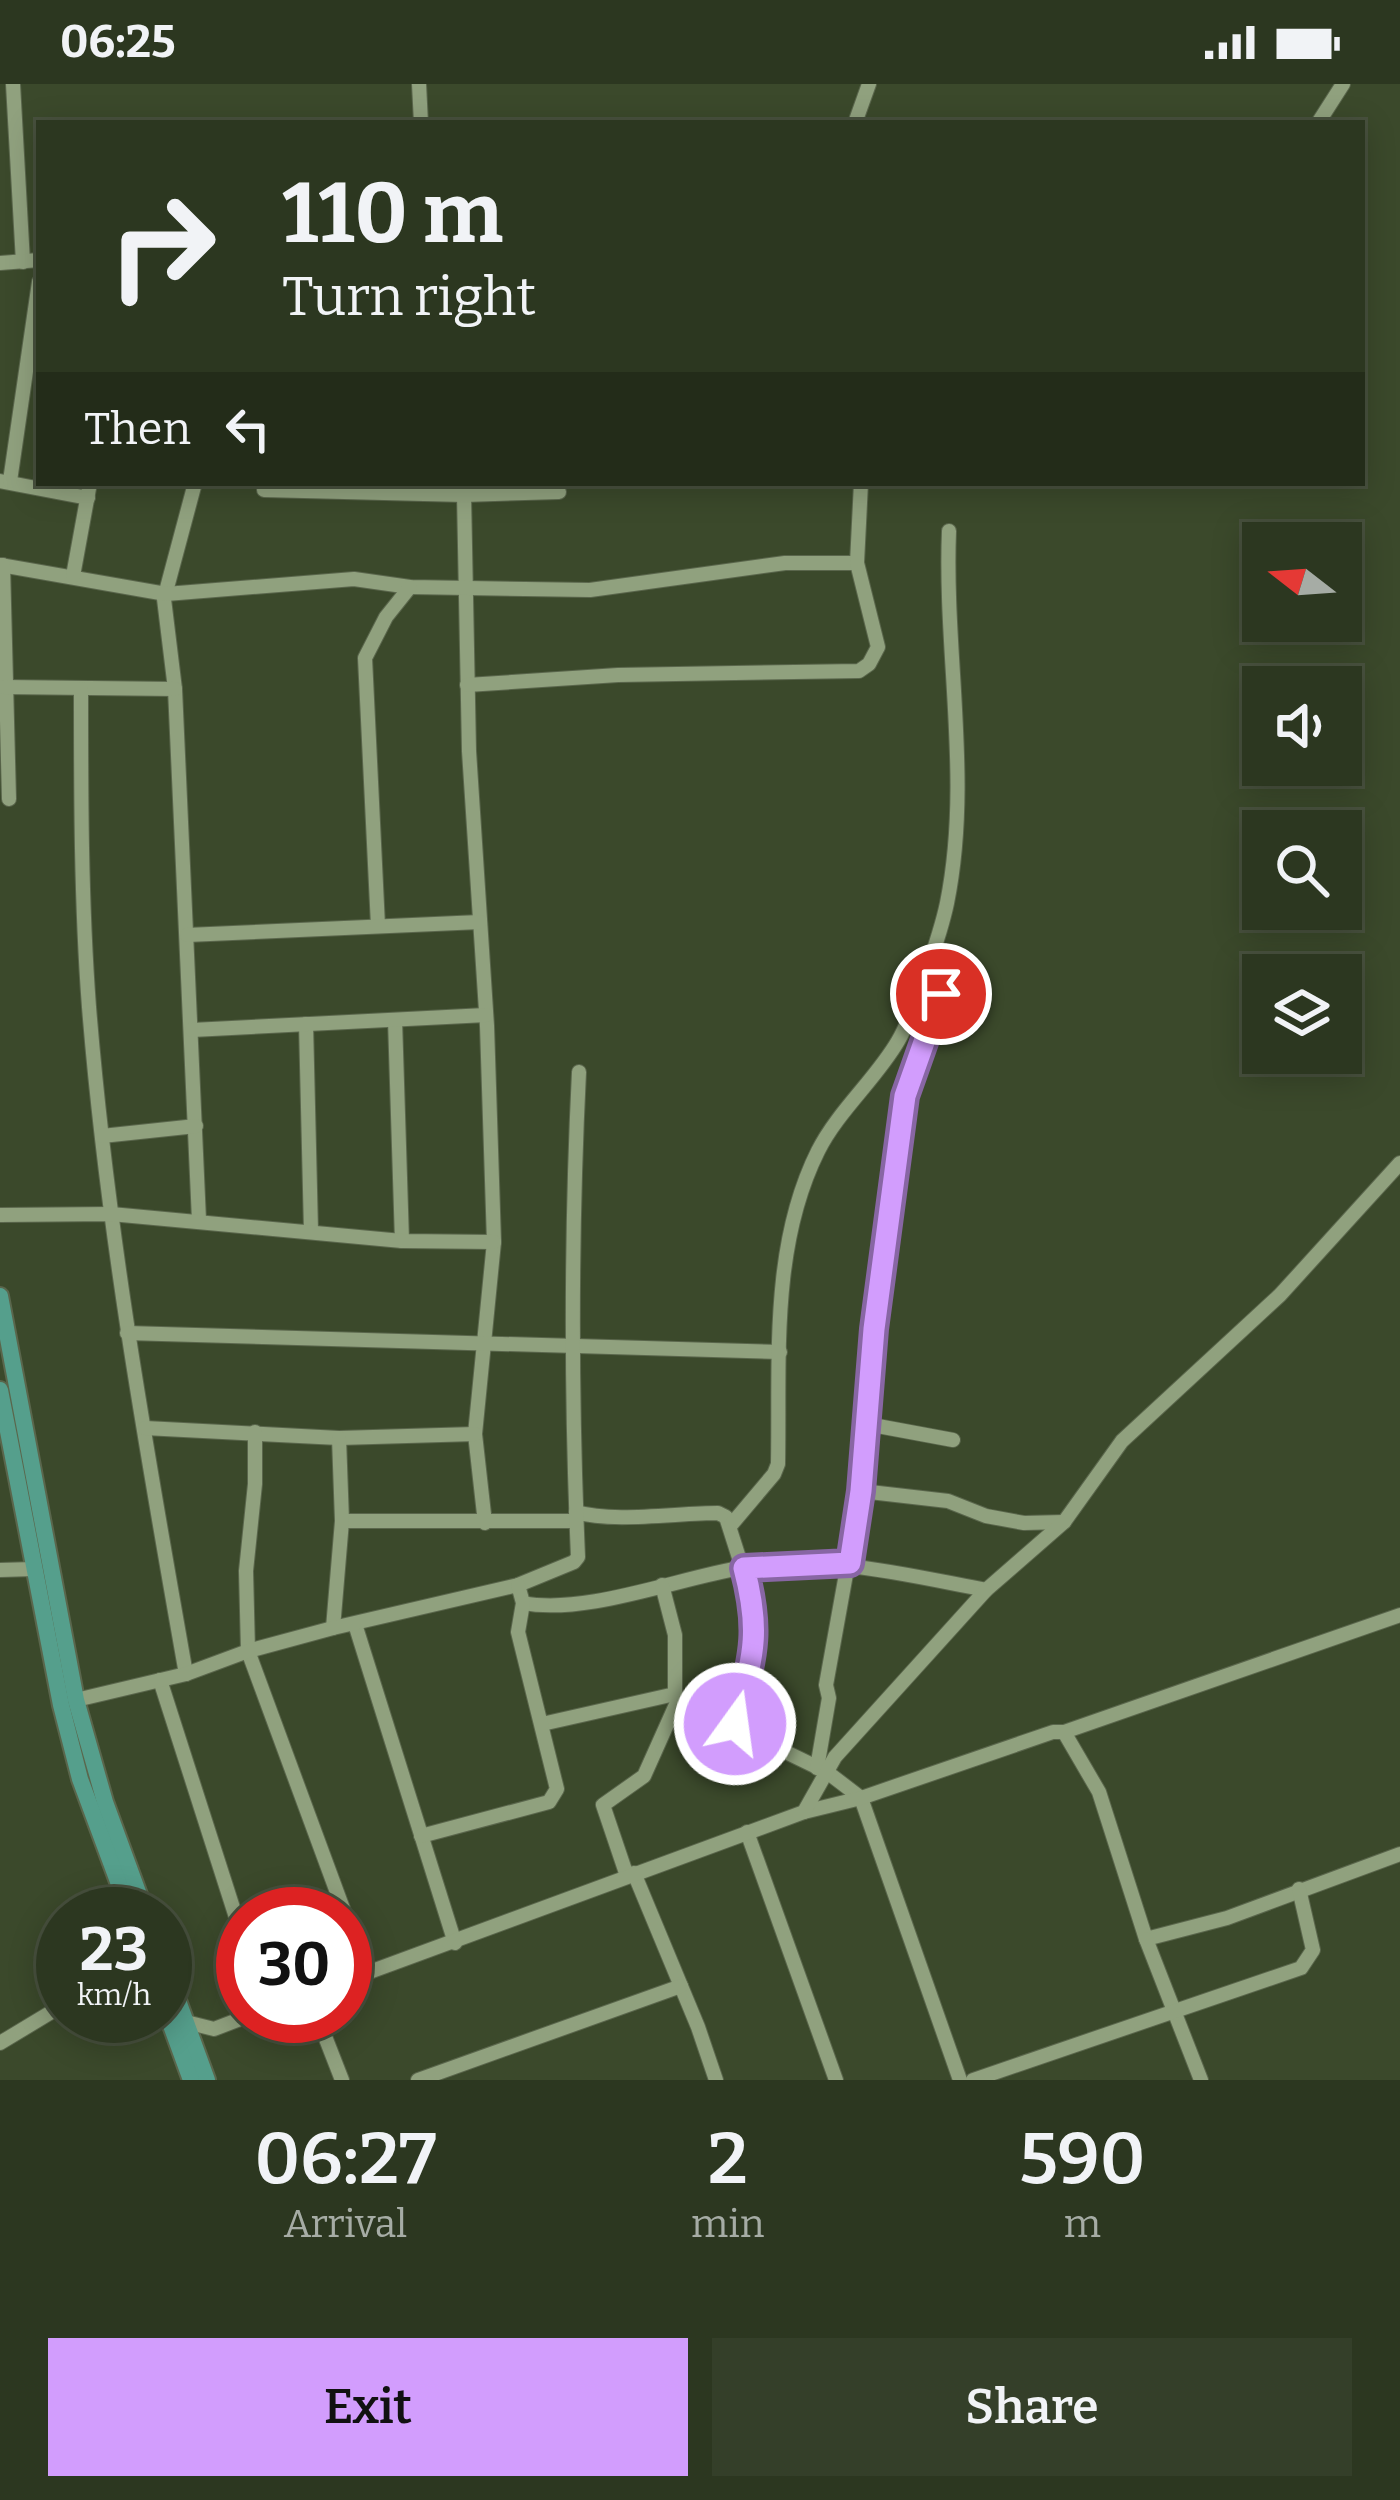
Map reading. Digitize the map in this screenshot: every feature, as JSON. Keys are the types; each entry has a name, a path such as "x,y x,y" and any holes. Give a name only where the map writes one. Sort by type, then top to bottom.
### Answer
{"main road":[{"path":"0,1296 80,1779 120,1887"},
{"path":"0,1390 34,1569 46,1589 105,1802 136,1887"},
{"path":"192,2038 207,2080"},
{"path":"177,2043 190,2080"}],"street":[{"path":"0,263 31,261 13,84"},
{"path":"419,84 421,120"},
{"path":"856,120 869,84"},
{"path":"1320,120 1343,84"},
{"path":"36,300 5,481 36,484"},
{"path":"52,486 89,490 73,576"},
{"path":"194,486 166,594 175,689 200,1220"},
{"path":"466,685 618,675 859,671 878,647 857,562 861,486"},
{"path":"462,489 468,586 466,685 494,1243 476,1434 485,1523"},
{"path":"264,490 560,492"},
{"path":"730,1526 778,1464 784,1256 804,1187 819,1148 901,1037 947,905 958,803 958,737 946,599 949,531"},
{"path":"10,799 2,565 166,594 354,579 410,587 590,590 785,563 857,562"},
{"path":"378,926 365,658 386,617 410,587"},
{"path":"4,687 175,689"},
{"path":"81,689 81,893 102,1136 127,1333 186,1674"},
{"path":"187,935 480,922"},
{"path":"804,1812 822,1770 829,1698 826,1685 861,1491 874,1329 905,1096 941,994 929,957"},
{"path":"192,1030 486,1016"},
{"path":"395,1020 403,1241"},
{"path":"306,1024 311,1231"},
{"path":"76,1700 186,1674 333,1628 518,1585 574,1562 578,1557 571,1426 572,1196 579,1072"},
{"path":"102,1136 196,1126"},
{"path":"822,1770 986,1591 1064,1522 1122,1441 1280,1295 1400,1163"},
{"path":"0,1215 111,1214 403,1241 494,1243"},
{"path":"127,1333 780,1352"},
{"path":"867,1424 953,1441"},
{"path":"145,1428 339,1438 476,1434"},
{"path":"256,1432 246,1570 248,1651 335,1887"},
{"path":"333,1628 342,1521 339,1438"},
{"path":"861,1491 948,1501 986,1516 1024,1523 1064,1522"},
{"path":"342,1521 576,1523 718,1513 730,1526 755,1611 756,1636 735,1724"},
{"path":"576,1523 598,1519"},
{"path":"523,1604 560,1606 744,1568 850,1563 986,1591"},
{"path":"0,1570 34,1569"},
{"path":"422,1836 549,1802 557,1789 518,1632 523,1604 518,1585"},
{"path":"662,1585 675,1635 677,1697 644,1776 604,1805 716,2080"},
{"path":"372,1971 804,1812 1064,1732 1400,1615"},
{"path":"356,1624 455,1942"},
{"path":"160,1680 226,1887"},
{"path":"542,1724 677,1697 822,1770 861,1798 960,2080"},
{"path":"1064,1732 1099,1792 1146,1939 1201,2080"},
{"path":"747,1832 836,2080"},
{"path":"1146,1939 1227,1918 1400,1854"},
{"path":"973,2080 1301,1968 1313,1950 1300,1888"},
{"path":"418,2080 681,1986"},
{"path":"0,2043 36,2021"},
{"path":"192,2024 214,2029 198,2054"},
{"path":"328,2043 342,2080"}],"route":[{"path":"735,1724 756,1636 744,1568 850,1563 905,1096 941,994"}]}
